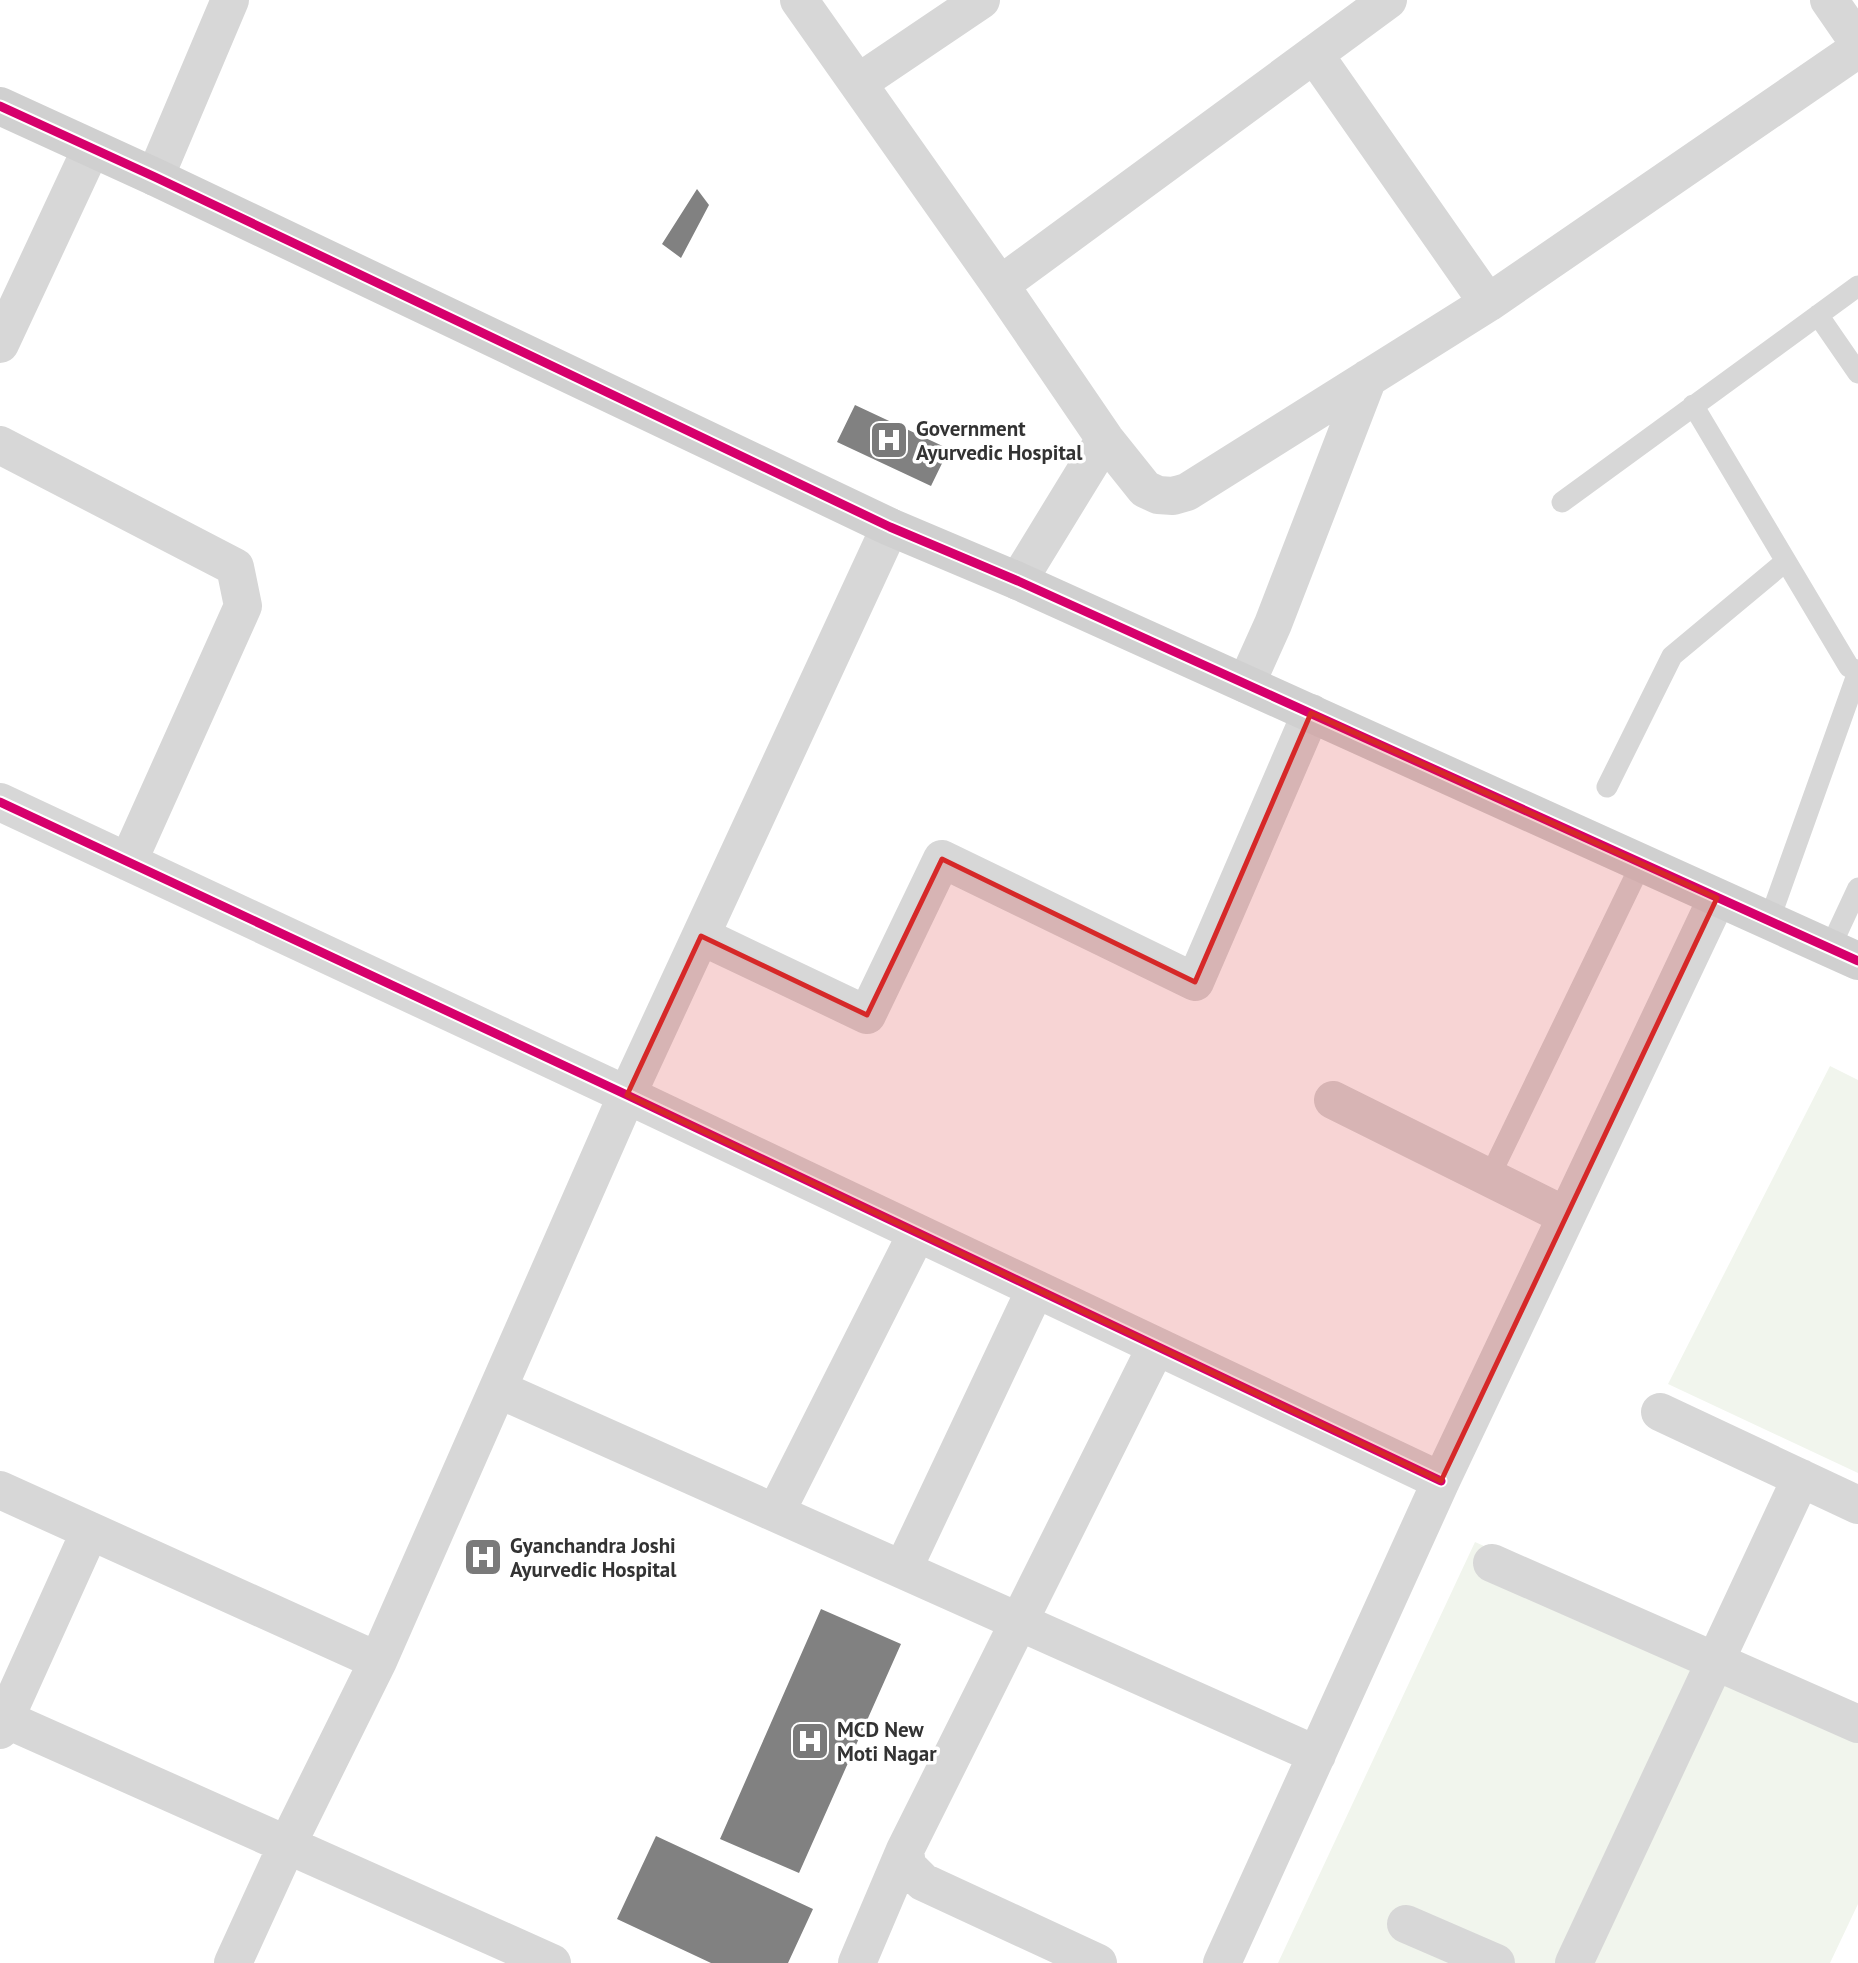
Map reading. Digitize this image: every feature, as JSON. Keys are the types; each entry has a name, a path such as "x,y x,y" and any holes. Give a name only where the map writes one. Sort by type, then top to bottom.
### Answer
{"street":[{"path":"155,177 230,0"},
{"path":"799,0 1105,439 1145,489 1158,495 1172,496 1187,492 1488,303 1858,48"},
{"path":"858,83 981,0"},
{"path":"1000,285 1388,0"},
{"path":"1829,0 1858,42"},
{"path":"1314,54 1488,303"},
{"path":"0,106 890,527 1018,581 1844,955"},
{"path":"0,344 91,149"},
{"path":"1246,684 1273,624 1368,378"},
{"path":"1018,581 1105,439"},
{"path":"0,445 235,567 243,606 128,862"},
{"path":"233,1963 287,1845 378,1661 627,1095 890,527"},
{"path":"701,936 867,1015 943,859 1195,982 1311,713"},
{"path":"0,802 627,1095 1441,1481"},
{"path":"1222,1963 1441,1481 1717,898"},
{"path":"1333,1100 1566,1216"},
{"path":"776,1512 916,1233"},
{"path":"903,1569 1035,1290"},
{"path":"857,1963 905,1850 1156,1347"},
{"path":"498,1389 1317,1755"},
{"path":"1660,1412 1858,1505"},
{"path":"1574,1963 1801,1478"},
{"path":"0,1490 378,1661"},
{"path":"90,1531 2,1724 287,1845 552,1963"},
{"path":"1492,1563 1858,1724"},
{"path":"905,1850 907,1866 923,1882 1098,1963"},
{"path":"1406,1924 1496,1963"}],"lane":[{"path":"1562,502 1858,286"},
{"path":"1818,315 1858,373"},
{"path":"1693,405 1849,667 1858,672 1769,921"},
{"path":"1607,787 1672,656 1786,561"},
{"path":"1489,1178 1641,864"},
{"path":"1844,955 1858,888"}],"highlighted area":[{"path":"1311,713 1717,898 1441,1481 627,1095 701,936 867,1015 942,859 1195,982"}],"shaded area":[{"path":"1830,1066 1858,1080 1858,1473 1668,1384"},
{"path":"1475,1542 1858,1711 1858,1904 1830,1963 1278,1963"}],"building":[{"path":"697,189 709,205 681,258 662,244"},
{"path":"855,405 949,449 931,486 837,442"},
{"name":"MCD New Moti Nagar","path":"821,1609 901,1644 799,1873 720,1839"},
{"path":"656,1836 813,1909 788,1963 711,1963 617,1919"}],"cycle path":[{"path":"0,106 890,527 1018,581 1858,961"},
{"path":"0,802 627,1095 1441,1481"}],"place":[{"name":"Government Ayurvedic Hospital","path":"889,440"},
{"name":"Gyanchandra Joshi Ayurvedic Hospital","path":"483,1557"},
{"name":"MCD New Moti Nagar","path":"810,1741"}]}
